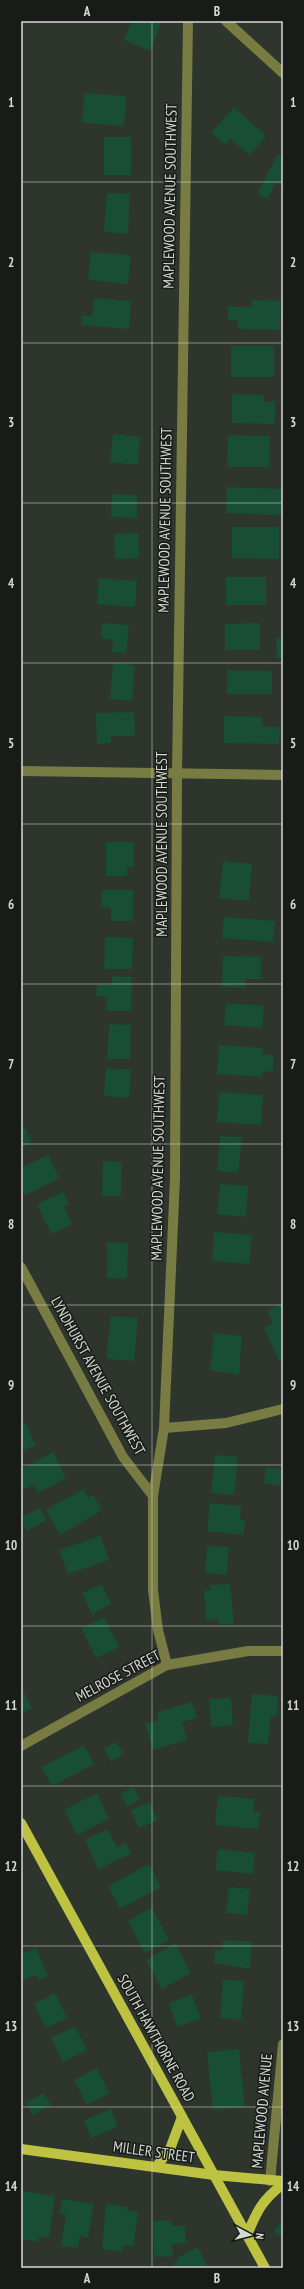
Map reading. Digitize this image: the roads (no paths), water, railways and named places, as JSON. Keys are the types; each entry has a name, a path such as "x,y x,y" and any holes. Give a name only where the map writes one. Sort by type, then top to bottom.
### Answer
{"main road":[{"name":"SOUTH HAWTHORNE ROAD","path":"21,1823 265,2268"},
{"path":"156,2167 170,2149 182,2117"},
{"name":"MILLER STREET","path":"21,2149 283,2183"},
{"path":"246,2234 258,2208 266,2197 283,2183"}],"street":[{"name":"MAPLEWOOD AVENUE SOUTHWEST","path":"168,1665 158,1630 153,1590 153,1496 164,1428 175,1178 177,774 188,21"},
{"path":"226,21 283,73"},
{"path":"21,771 283,775"},
{"name":"LYNDHURST AVENUE SOUTHWEST","path":"21,1267 123,1457 153,1496"},
{"path":"164,1428 226,1423 283,1409"},
{"name":"MELROSE STREET","path":"21,1746 168,1665 248,1651 283,1651"},
{"name":"MAPLEWOOD AVENUE","path":"270,2181 283,2044"}]}
